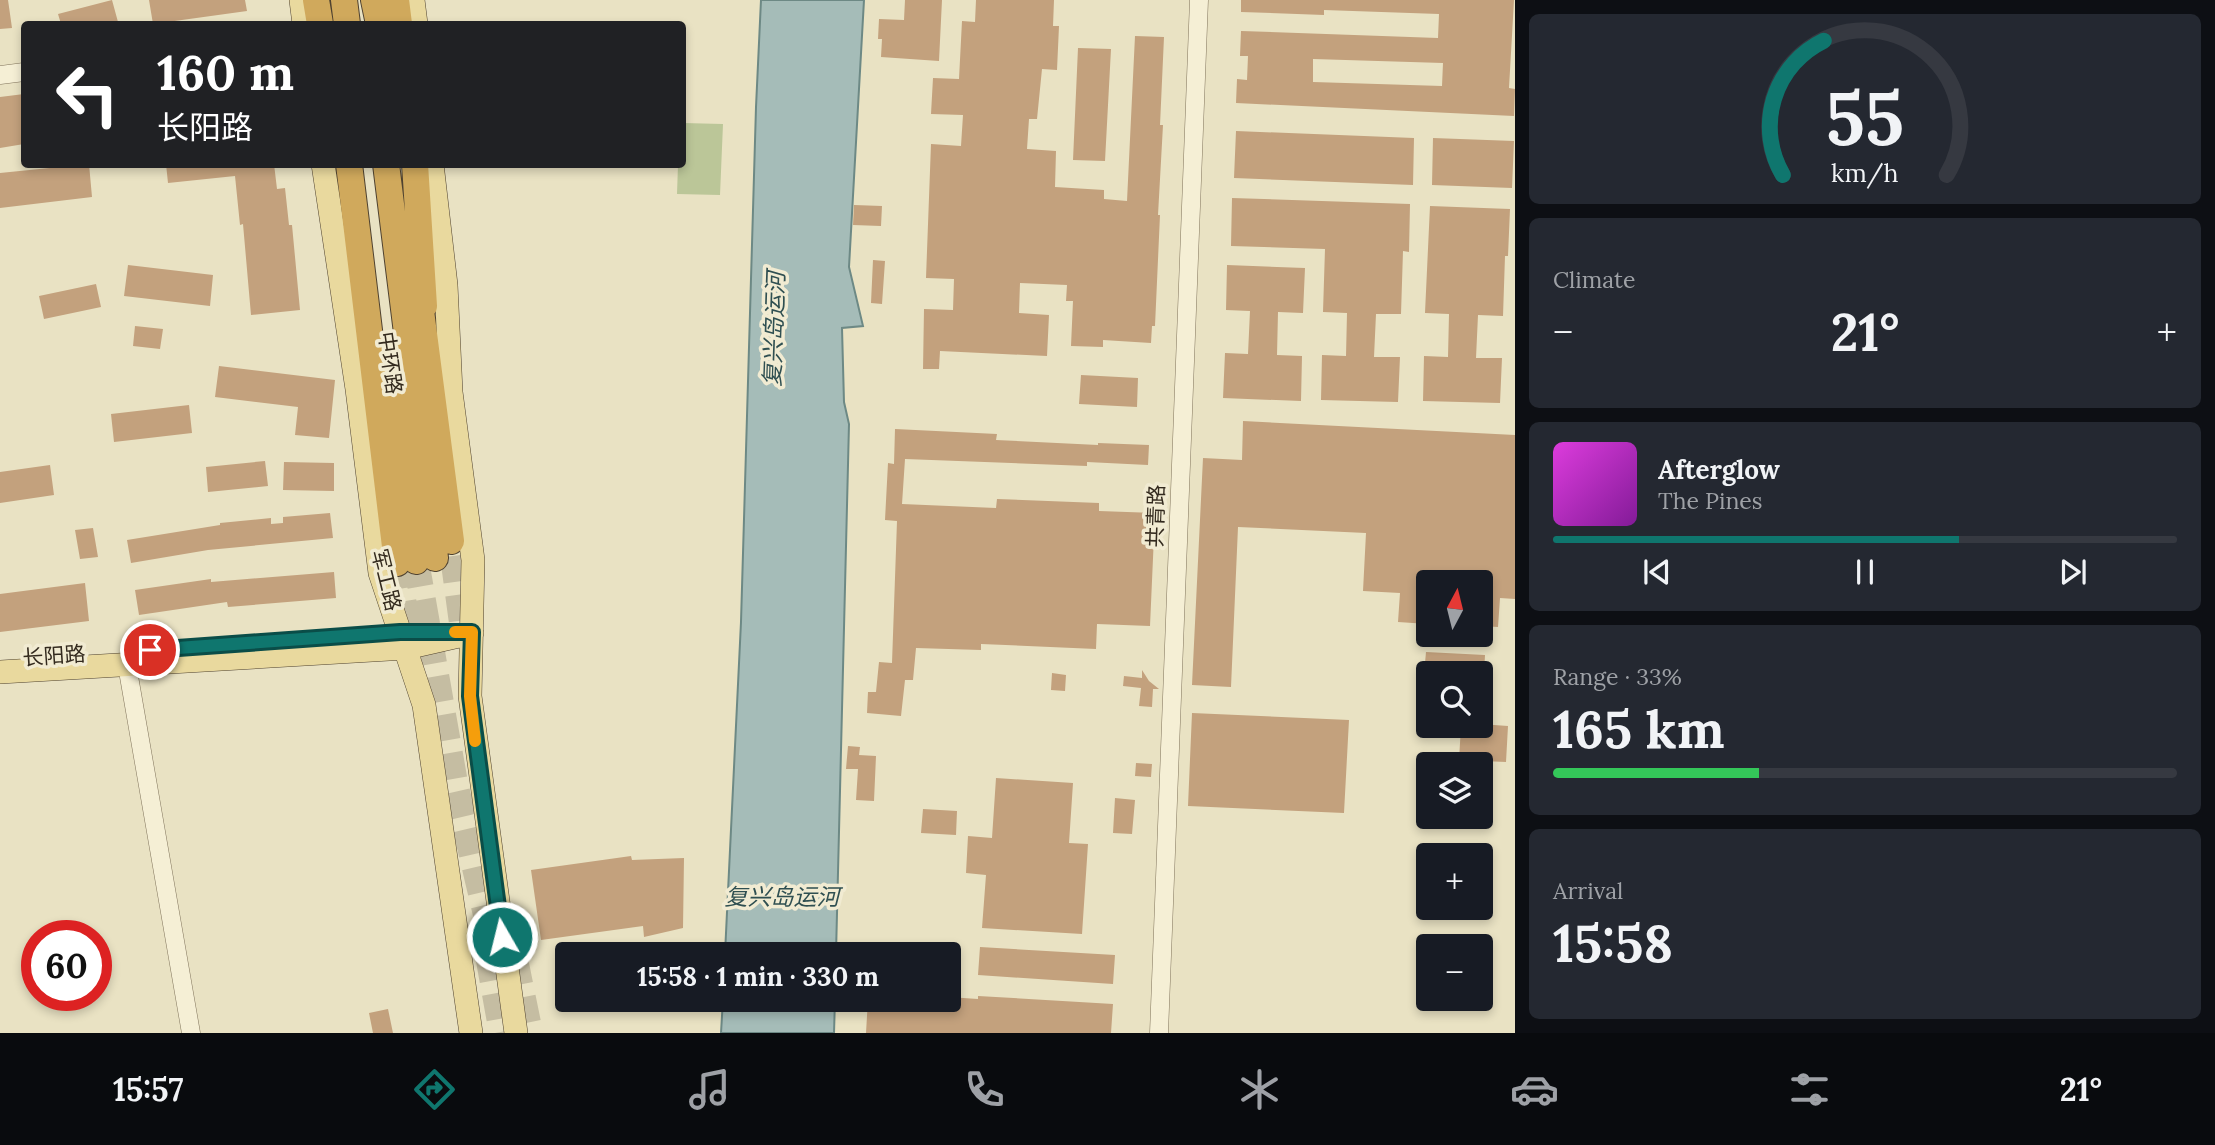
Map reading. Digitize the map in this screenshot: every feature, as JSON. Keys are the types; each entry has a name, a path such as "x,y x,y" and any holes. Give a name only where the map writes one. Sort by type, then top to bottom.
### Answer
{"highway":[{"path":"316,0 320,21"},
{"path":"328,0 331,21"},
{"path":"344,0 347,21"},
{"path":"373,0 373,21"},
{"path":"373,0 378,21"},
{"path":"396,0 399,21"},
{"path":"348,168 425,559"},
{"name":"中环路","path":"365,168 425,559"},
{"name":"中环路","path":"386,168 425,559"},
{"path":"402,168 424,325"},
{"path":"415,168 424,325 425,559"}],"main road":[{"path":"301,0 304,21"},
{"path":"413,0 416,21"},
{"name":"军工路","path":"324,168 357,389 380,573 424,705 471,1033"},
{"path":"432,168 446,285 452,392 472,549 470,696 516,1033"},
{"name":"长阳路","path":"0,672 127,665 472,632"},
{"name":"长阳路","path":"0,661 403,640"}],"street":[{"name":"共青路","path":"1159,1033 1199,0"},
{"path":"0,75 21,72"},
{"path":"127,665 191,1033"}],"green space":[{"path":"686,123 723,124 720,195 677,194 678,168 686,168"}],"water":[{"name":"复兴岛运河","path":"761,0 864,0 849,267 863,326 842,328 844,402 849,424 836,942 726,942 741,622"},
{"path":"722,1012 835,1012 834,1033 721,1033"}],"building":[{"path":"0,0 8,0 12,28 0,29"},
{"path":"112,0 118,21 60,21 58,14"},
{"path":"149,0 245,0 247,11 175,21 152,21"},
{"path":"905,0 942,0 939,61 881,57 879,19 904,20"},
{"path":"976,0 1054,0 1053,26 1059,26 1057,70 1042,69 1037,119 1029,119 1027,149 1056,151 1055,187 1104,190 1104,199 1127,201 1135,36 1164,37 1160,215 1155,326 1152,326 1151,343 1103,340 1103,347 1071,346 1073,301 1066,301 1067,285 1020,283 1019,313 1049,315 1047,356 940,351 939,369 923,369 924,309 953,310 954,279 926,278 931,144 961,146 963,115 931,114 933,78 959,79 962,21 975,22"},
{"path":"1241,0 1514,0 1509,88 1515,89 1514,116 1236,103 1237,79 1247,80 1248,56 1240,56 1241,31 1438,38 1439,14 1324,10 1324,15 1241,12","holes":["1313,59 1443,63 1442,86 1313,82"]},
{"path":"1078,48 1111,49 1105,161 1073,160"},
{"path":"21,94 21,144 0,148 0,97"},
{"path":"1236,131 1414,138 1413,185 1234,178"},
{"path":"1433,138 1514,141 1512,188 1432,185"},
{"path":"49,168 89,168 92,197 0,208 0,173"},
{"path":"166,168 274,168 277,189 285,188 289,225 292,225 300,310 251,315 243,224 240,225 235,176 168,183"},
{"path":"1232,198 1410,204 1409,252 1403,251 1401,314 1376,314 1374,357 1400,357 1398,402 1321,400 1322,355 1346,356 1347,313 1323,312 1325,249 1231,246"},
{"path":"854,205 882,206 881,226 853,225"},
{"path":"1430,206 1510,209 1503,316 1478,315 1476,358 1502,358 1500,403 1423,401 1424,356 1448,357 1449,314 1425,313"},
{"path":"873,260 885,261 882,304 871,303"},
{"path":"128,265 213,275 210,306 124,296"},
{"path":"1227,265 1305,268 1303,313 1278,312 1277,355 1302,356 1301,401 1223,398 1225,353 1248,354 1250,311 1226,310"},
{"path":"96,284 101,307 44,319 39,296"},
{"path":"135,326 163,329 160,349 133,346"},
{"path":"219,366 335,380 329,438 295,435 298,407 215,397"},
{"path":"1081,375 1138,378 1137,407 1079,404"},
{"path":"189,405 192,433 114,442 111,414"},
{"path":"1243,421 1515,435 1515,599 1500,598 1498,627 1493,627 1493,570 1416,570 1416,623 1398,622 1400,593 1363,591 1366,533 1238,527 1231,687 1192,685 1203,458 1242,460"},
{"path":"895,429 997,434 996,440 1149,445 1148,465 1087,462 1087,466 905,459 902,504 996,508 997,499 1099,503 1099,511 1155,513 1150,626 1097,624 1096,649 981,644 981,650 916,648 913,680 905,680 901,716 867,713 868,692 876,692 879,662 892,663 897,521 885,520 888,463 894,464"},
{"path":"265,461 268,486 208,492 206,467"},
{"path":"284,462 334,463 334,491 283,490"},
{"path":"50,465 54,495 0,503 0,472"},
{"path":"330,513 333,538 208,550 131,563 127,540 220,523 271,518 271,524 283,523 283,517"},
{"path":"93,528 98,557 80,559 75,530"},
{"path":"334,572 336,598 228,607 227,602 139,615 135,590 211,579 211,582"},
{"path":"85,583 89,621 0,632 0,594"},
{"path":"1426,652 1485,655 1485,661 1425,661"},
{"path":"1142,670 1149,681 1159,689 1153,689 1152,707 1139,706 1141,688 1123,686 1124,676 1142,678"},
{"path":"1052,673 1066,675 1065,691 1051,690"},
{"path":"1192,713 1349,720 1344,813 1188,806"},
{"path":"1493,725 1508,726 1506,762 1493,761 1493,752 1459,752 1460,738 1493,738"},
{"path":"848,746 860,747 859,755 876,756 874,801 856,800 858,769 846,769"},
{"path":"1136,763 1152,764 1151,777 1135,776"},
{"path":"996,778 1073,783 1069,843 1088,844 1082,934 982,928 986,875 966,873 968,836 992,838"},
{"path":"1115,798 1135,800 1132,834 1113,833"},
{"path":"923,809 957,811 956,835 921,833"},
{"path":"631,856 632,860 684,858 683,928 644,937 643,926 541,940 531,870"},
{"path":"980,947 1115,955 1113,984 978,975"},
{"path":"978,996 1113,1004 1111,1033 866,1033 867,1012 961,1012 961,998 978,999"},
{"path":"388,1009 393,1033 373,1033 369,1013"}],"tunnel":[{"path":"453,556 465,645"},
{"path":"416,561 455,783 500,974"},
{"path":"397,563 411,648"},
{"path":"488,955 502,1033"},
{"path":"515,959 530,1033"}],"slow traffic":[{"path":"455,632 472,632 469,681 475,741"}],"route":[{"path":"150,650 400,632 472,632 470,696 502,937"}]}
